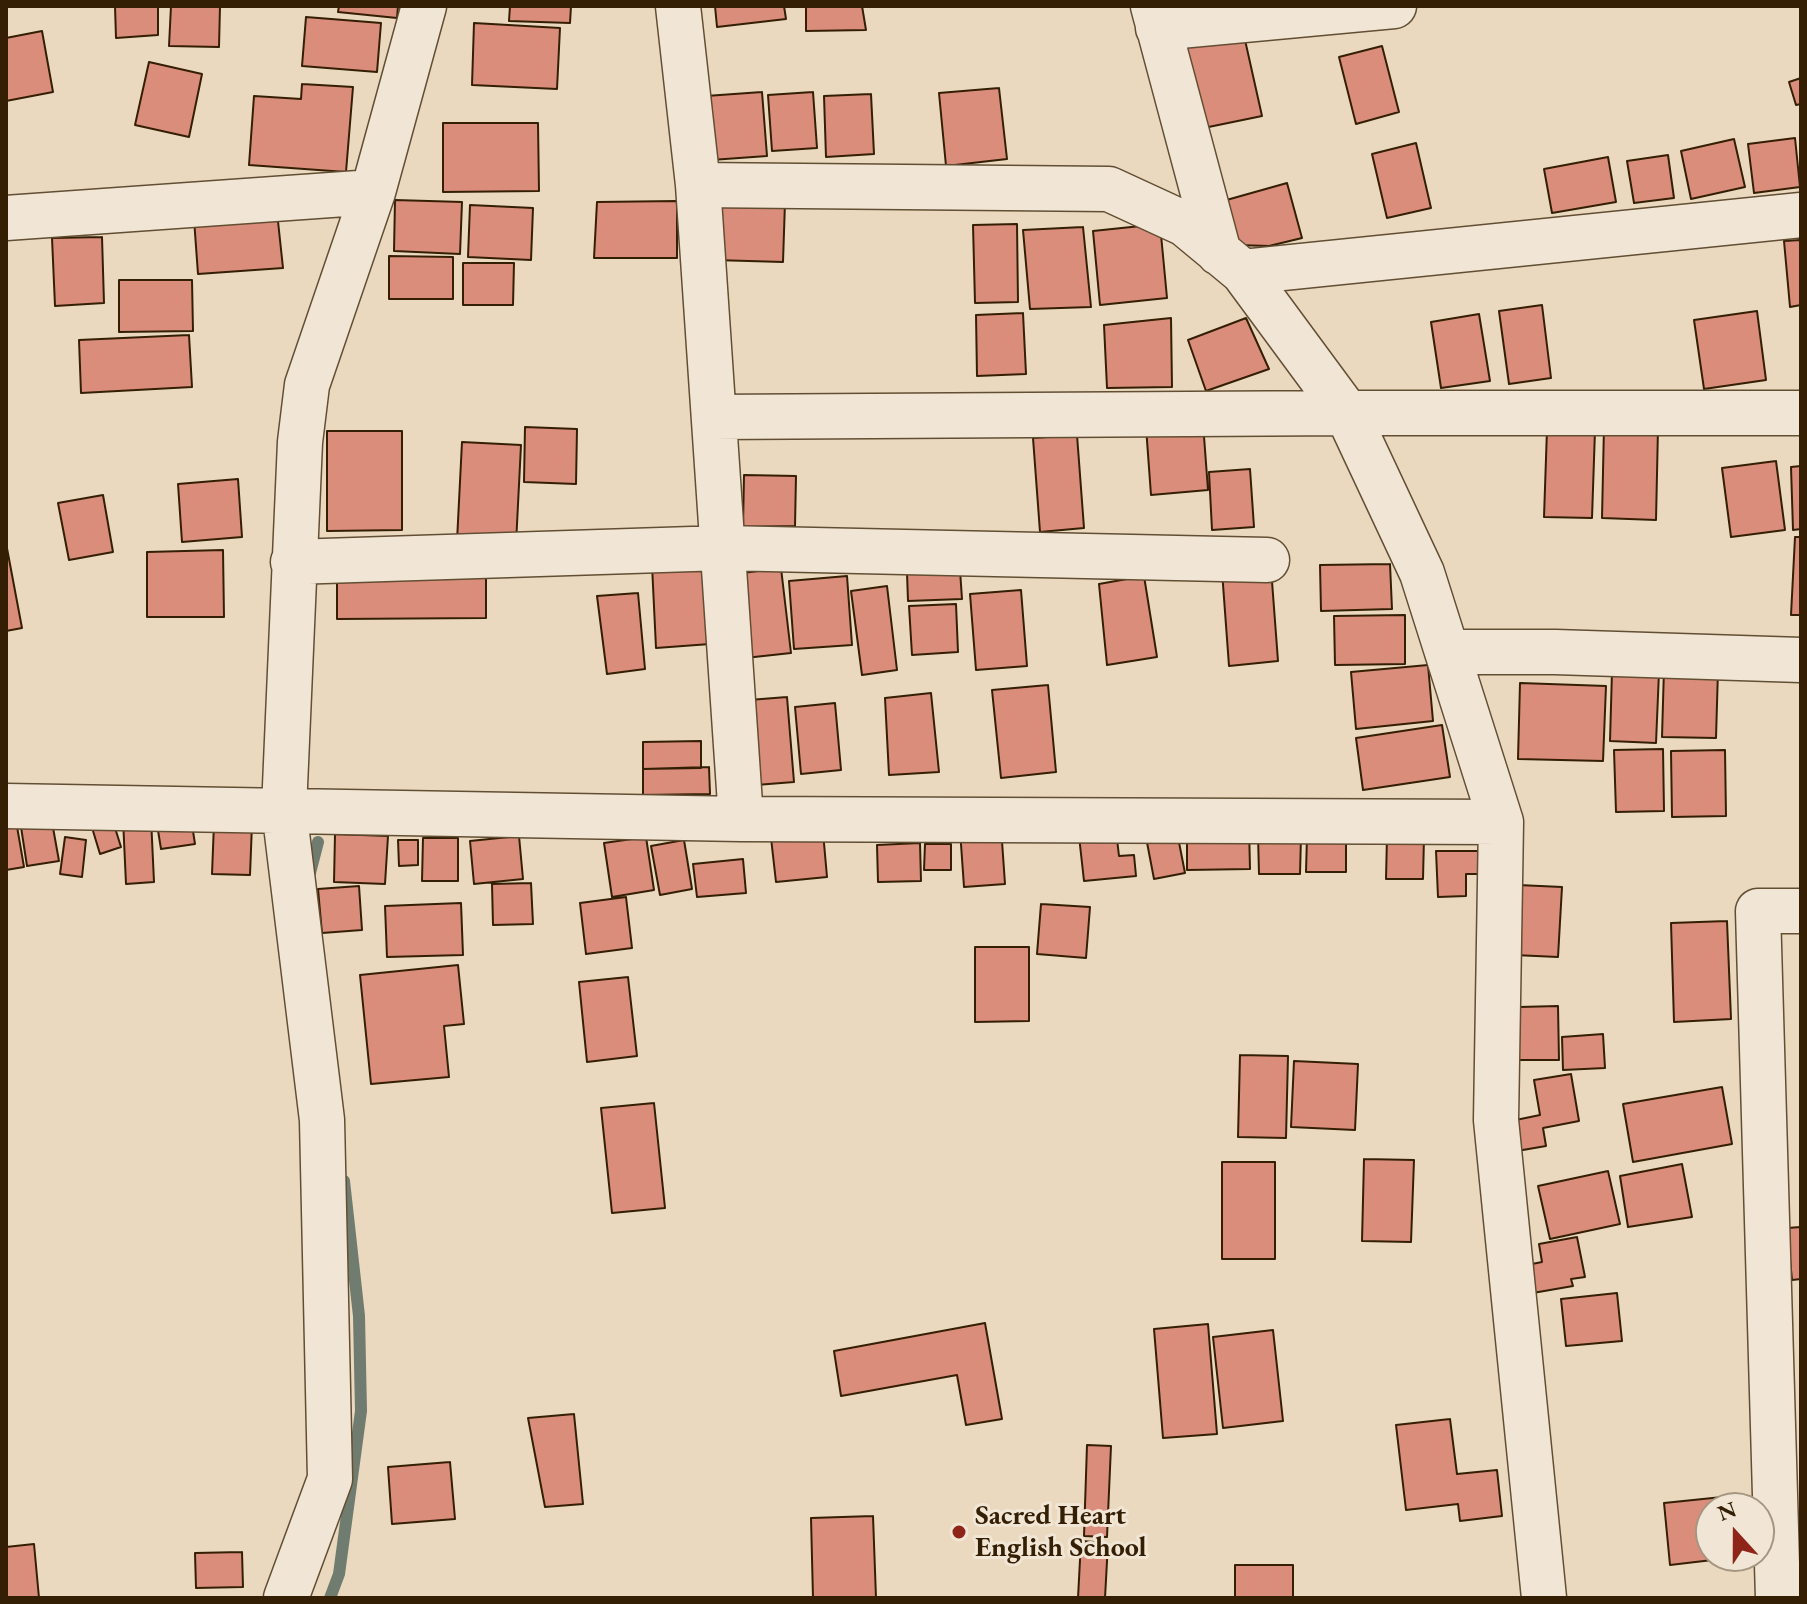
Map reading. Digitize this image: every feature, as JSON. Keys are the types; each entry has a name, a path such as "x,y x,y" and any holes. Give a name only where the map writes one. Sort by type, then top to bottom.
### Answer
{"street":[{"path":"286,1598 330,1479 322,1120 284,809 300,442 307,385 373,192 424,6"},
{"path":"678,6 698,185 741,819"},
{"path":"1231,262 1156,17 1394,6"},
{"path":"698,185 1109,189 1185,224 1231,262 1347,413 1422,573 1501,822 1496,1120 1544,1598"},
{"path":"6,218 373,192"},
{"path":"1231,262 1801,215"},
{"path":"714,417 1801,413"},
{"path":"293,562 723,548 1267,560"},
{"path":"1447,652 1555,652 1801,660"},
{"path":"6,806 741,819 1501,822"},
{"path":"1778,1598 1758,911 1801,911"}],"building":[{"path":"115,6 158,6 158,35 116,38"},
{"path":"171,6 220,6 219,47 169,46"},
{"path":"339,6 398,6 397,18 338,12"},
{"path":"510,6 571,6 570,23 509,21"},
{"path":"715,6 784,6 786,19 717,27"},
{"path":"806,6 862,6 866,30 806,31"},
{"path":"306,17 381,23 377,72 302,66"},
{"path":"474,23 560,28 557,89 472,85"},
{"path":"42,31 53,92 6,101 6,38"},
{"path":"1243,31 1262,116 1194,130 1176,45"},
{"path":"1382,46 1399,112 1356,124 1339,57"},
{"path":"149,62 202,74 189,137 135,125"},
{"path":"1801,78 1801,104 1796,105 1789,82"},
{"path":"302,84 353,87 346,172 249,165 254,96 301,99"},
{"path":"999,88 1007,159 946,166 939,93"},
{"path":"762,92 767,156 711,160 706,96"},
{"path":"813,92 817,148 772,151 768,95"},
{"path":"871,94 874,154 826,157 824,96"},
{"path":"443,123 538,123 539,191 443,192"},
{"path":"1795,138 1800,187 1754,193 1748,144"},
{"path":"1734,139 1745,187 1691,199 1681,151"},
{"path":"1416,143 1431,208 1387,218 1372,154"},
{"path":"1668,155 1674,198 1634,203 1627,161"},
{"path":"1608,157 1616,202 1552,213 1544,169"},
{"path":"1287,183 1302,238 1269,246 1235,245 1223,201"},
{"path":"395,200 462,202 460,254 394,251"},
{"path":"677,201 677,258 594,258 597,202"},
{"path":"715,201 785,202 783,262 714,260"},
{"path":"470,205 533,208 531,260 468,257"},
{"path":"277,212 283,268 198,274 194,219"},
{"path":"1017,224 1018,302 975,303 973,225"},
{"path":"1160,224 1167,298 1100,305 1093,231"},
{"path":"1083,227 1091,307 1030,309 1023,230"},
{"path":"102,237 104,303 55,306 52,238"},
{"path":"1801,240 1801,305 1790,307 1784,241"},
{"path":"389,256 453,257 453,299 389,299"},
{"path":"463,263 514,263 513,305 463,305"},
{"path":"119,280 192,280 193,331 119,332"},
{"path":"1542,305 1551,378 1509,384 1499,311"},
{"path":"1757,311 1766,380 1704,389 1694,320"},
{"path":"1023,313 1026,374 977,376 976,315"},
{"path":"1479,314 1490,381 1441,388 1431,322"},
{"path":"1171,318 1172,387 1107,388 1104,325"},
{"path":"1246,318 1269,369 1206,391 1188,340"},
{"path":"189,335 192,387 81,393 79,340"},
{"path":"1203,423 1208,490 1151,495 1146,427"},
{"path":"1604,426 1658,428 1656,520 1602,518"},
{"path":"525,427 577,429 576,484 524,482"},
{"path":"1547,429 1595,430 1592,518 1544,517"},
{"path":"327,431 402,431 402,530 327,531"},
{"path":"1077,435 1084,528 1040,532 1033,438"},
{"path":"462,442 521,445 516,544 457,541"},
{"path":"1776,461 1785,530 1731,537 1722,468"},
{"path":"1801,466 1801,529 1793,530 1791,467"},
{"path":"1250,469 1254,527 1212,530 1209,472"},
{"path":"744,475 796,476 795,526 743,527"},
{"path":"238,479 242,537 182,542 178,484"},
{"path":"103,495 113,552 69,560 58,503"},
{"path":"1795,537 1801,537 1801,615 1791,615"},
{"path":"6,543 22,628 6,631"},
{"path":"223,550 224,617 147,617 147,552"},
{"path":"705,562 710,644 656,648 652,565"},
{"path":"1390,564 1392,609 1321,611 1320,565"},
{"path":"781,568 791,653 745,658 735,574"},
{"path":"1271,568 1278,661 1229,666 1222,571"},
{"path":"486,569 486,618 337,619 337,570"},
{"path":"960,570 962,599 908,601 907,573"},
{"path":"847,576 852,645 794,649 789,581"},
{"path":"1144,576 1157,657 1107,665 1099,584"},
{"path":"887,586 897,670 862,675 851,591"},
{"path":"1021,590 1027,666 976,670 970,594"},
{"path":"638,593 645,669 607,674 597,596"},
{"path":"956,604 958,652 912,655 909,606"},
{"path":"1405,615 1405,664 1335,665 1334,616"},
{"path":"1428,665 1433,721 1356,729 1351,672"},
{"path":"1664,668 1718,670 1716,738 1662,737"},
{"path":"1612,671 1659,672 1656,743 1610,741"},
{"path":"1520,683 1606,686 1603,761 1518,759"},
{"path":"1048,685 1056,772 1001,778 992,690"},
{"path":"931,693 939,772 889,775 885,698"},
{"path":"787,697 794,782 756,785 749,700"},
{"path":"835,703 841,770 801,774 795,707"},
{"path":"1442,725 1450,777 1363,790 1356,738"},
{"path":"701,741 701,768 643,769 643,742"},
{"path":"1663,749 1664,811 1616,812 1614,750"},
{"path":"1725,750 1726,816 1672,817 1671,751"},
{"path":"709,767 710,794 643,795 643,769"},
{"path":"14,809 24,867 6,870 6,810"},
{"path":"190,812 195,844 161,849 156,818"},
{"path":"111,815 121,847 100,854 90,821"},
{"path":"151,818 154,882 126,884 123,819"},
{"path":"52,822 59,861 27,866 21,827"},
{"path":"1115,822 1119,856 1134,855 1136,876 1084,881 1078,827"},
{"path":"214,823 252,824 250,875 212,874"},
{"path":"1001,827 1005,884 964,887 960,830"},
{"path":"1176,827 1185,873 1154,879 1145,832"},
{"path":"1249,827 1250,869 1187,870 1187,828"},
{"path":"823,832 827,877 776,882 771,838"},
{"path":"335,834 388,836 385,884 334,882"},
{"path":"1258,835 1301,836 1300,874 1259,874"},
{"path":"519,836 523,879 474,884 470,841"},
{"path":"1307,836 1346,836 1346,872 1306,872"},
{"path":"1387,836 1424,837 1423,879 1386,879"},
{"path":"65,837 86,840 82,877 60,874"},
{"path":"646,837 654,890 612,897 604,843"},
{"path":"423,838 458,838 458,881 422,881"},
{"path":"398,840 418,840 418,865 399,866"},
{"path":"684,840 692,889 660,895 651,846"},
{"path":"920,843 921,881 878,882 877,845"},
{"path":"925,844 951,844 951,870 924,870"},
{"path":"1436,851 1479,851 1479,874 1466,874 1466,896 1438,897"},
{"path":"743,859 746,893 697,897 693,864"},
{"path":"531,883 533,924 493,925 492,884"},
{"path":"1518,885 1562,887 1558,957 1514,955"},
{"path":"359,886 362,930 322,933 318,889"},
{"path":"626,897 632,948 586,954 580,903"},
{"path":"461,903 463,955 387,957 385,906"},
{"path":"1041,904 1090,907 1086,958 1037,954"},
{"path":"1727,921 1731,1019 1674,1022 1671,923"},
{"path":"975,947 1029,947 1029,1021 975,1022"},
{"path":"458,965 464,1024 444,1026 449,1077 371,1084 360,975"},
{"path":"628,977 637,1056 587,1062 579,982"},
{"path":"1558,1006 1559,1060 1519,1060 1519,1007"},
{"path":"1603,1034 1605,1068 1563,1070 1562,1037"},
{"path":"1240,1055 1288,1056 1286,1138 1238,1137"},
{"path":"1294,1061 1358,1064 1355,1130 1291,1127"},
{"path":"1571,1074 1579,1121 1543,1128 1546,1146 1517,1151 1511,1121 1540,1115 1534,1080"},
{"path":"1722,1087 1732,1144 1633,1162 1623,1104"},
{"path":"654,1103 665,1208 612,1213 601,1108"},
{"path":"1364,1159 1414,1160 1411,1242 1362,1241"},
{"path":"1222,1162 1275,1162 1275,1259 1222,1259"},
{"path":"1682,1164 1692,1217 1628,1227 1620,1176"},
{"path":"1608,1171 1620,1224 1550,1239 1538,1186"},
{"path":"1801,1227 1801,1279 1792,1280 1787,1228"},
{"path":"1577,1237 1585,1277 1571,1279 1573,1286 1527,1294 1522,1266 1542,1262 1539,1244"},
{"path":"1617,1293 1622,1341 1566,1346 1561,1299"},
{"path":"985,1323 1002,1419 966,1425 957,1375 841,1396 834,1351"},
{"path":"1208,1324 1217,1434 1163,1438 1154,1329"},
{"path":"1273,1330 1283,1421 1223,1428 1213,1337"},
{"path":"574,1414 583,1504 545,1507 528,1418"},
{"path":"1450,1419 1457,1474 1497,1470 1502,1516 1460,1521 1458,1504 1406,1510 1396,1425"},
{"path":"1087,1445 1111,1446 1107,1537 1084,1536"},
{"path":"450,1462 455,1519 392,1524 388,1467"},
{"path":"1695,1500 1695,1562 1670,1565 1664,1503"},
{"path":"873,1516 876,1598 813,1598 811,1518"},
{"path":"1081,1541 1108,1543 1105,1598 1078,1598"},
{"path":"34,1544 39,1598 6,1598 6,1547"},
{"path":"242,1552 243,1587 196,1588 195,1553"},
{"path":"1235,1565 1293,1565 1293,1598 1235,1598"}],"waterway":[{"path":"310,873 318,842"},
{"path":"330,1598 339,1574 361,1411 359,1316 344,1181"}],"place":[{"name":"Sacred Heart English School","path":"959,1532"}]}
